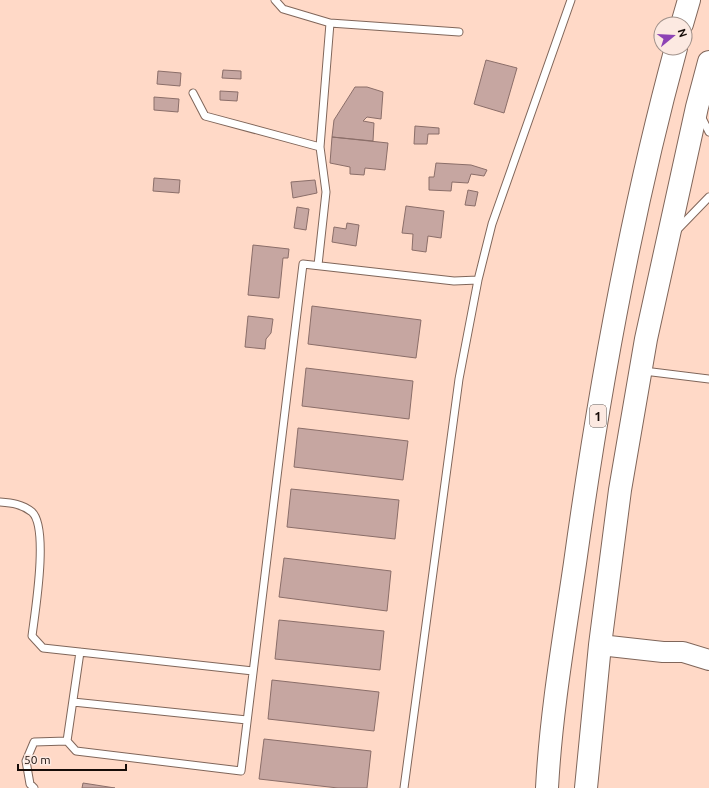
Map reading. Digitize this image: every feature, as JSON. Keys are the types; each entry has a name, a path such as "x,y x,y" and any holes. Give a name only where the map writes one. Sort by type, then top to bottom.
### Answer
{"highway":[{"path":"684,16 689,0"},
{"name":"1","path":"547,788 548,762 560,667 586,480 609,351 655,125 674,56"},
{"path":"586,788 600,645 620,490 640,371 696,107 709,62"}],"street":[{"path":"600,645 664,652 683,652 709,660"}],"lane":[{"path":"276,0 283,9 330,23 460,32"},
{"path":"404,788 460,379 478,280 492,224 571,0"},
{"path":"318,265 326,192 320,147 330,23"},
{"path":"193,93 205,116 320,147"},
{"path":"696,107 709,132"},
{"path":"667,240 709,198"},
{"path":"34,788 30,784 26,761 34,742 67,741 76,751 241,771 303,264 454,281 478,280"},
{"path":"640,371 709,379"},
{"path":"0,502 19,504 32,512 38,521 40,574 32,636 43,648 253,672"},
{"path":"67,741 80,652"},
{"path":"73,702 247,720"}],"shaded area":[{"path":"0,0 709,0 709,788 0,788"}],"building":[{"path":"486,60 517,68 504,113 474,104"},
{"path":"223,70 241,71 241,79 222,78"},
{"path":"158,71 181,73 180,86 157,84"},
{"path":"355,87 367,87 383,92 381,119 367,117 363,121 374,123 373,141 332,137 334,120"},
{"path":"220,91 238,92 237,101 220,100"},
{"path":"154,97 179,99 178,112 154,110"},
{"path":"415,126 439,128 439,134 428,134 427,144 414,144"},
{"path":"332,137 388,143 385,170 365,168 364,175 350,174 350,167 330,163"},
{"path":"436,163 471,165 487,170 484,176 471,174 468,183 452,182 451,191 429,190 429,177 434,177"},
{"path":"154,178 180,180 179,193 153,191"},
{"path":"315,180 317,193 293,198 291,182"},
{"path":"468,190 478,192 475,206 465,205"},
{"path":"406,206 444,211 441,238 428,236 426,252 412,250 413,234 402,233"},
{"path":"297,207 309,209 306,230 294,228"},
{"path":"347,223 359,225 356,246 332,242 334,227 346,229"},
{"path":"253,245 289,249 288,258 283,258 279,298 248,295"},
{"path":"312,306 421,320 416,358 308,344"},
{"path":"248,316 273,319 271,333 266,339 265,349 245,347"},
{"path":"306,368 413,381 409,419 302,406"},
{"path":"298,428 408,441 403,480 294,467"},
{"path":"291,489 399,500 395,539 287,527"},
{"path":"284,558 391,571 387,611 279,597"},
{"path":"279,620 384,631 380,670 275,659"},
{"path":"272,680 379,692 374,731 268,719"},
{"path":"264,739 371,751 367,788 338,788 259,779"},
{"path":"83,783 115,788 82,788"}]}
